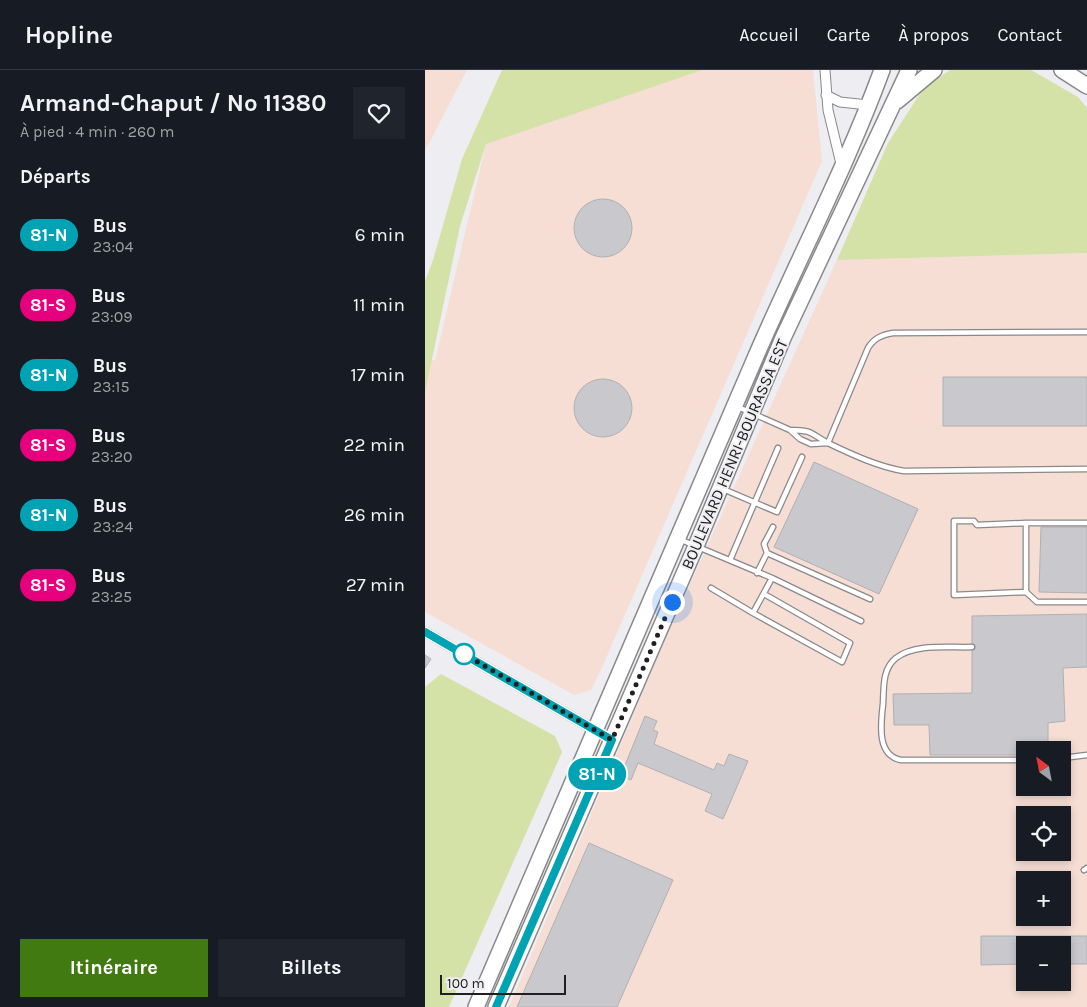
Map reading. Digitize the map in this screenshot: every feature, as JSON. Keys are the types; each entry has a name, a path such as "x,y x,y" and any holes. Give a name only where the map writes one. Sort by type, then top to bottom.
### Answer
{"main road":[{"name":"BOULEVARD HENRI-BOURASSA EST","path":"476,1007 676,538 777,308 842,168 882,70"},
{"name":"BOULEVARD HENRI-BOURASSA EST","path":"496,1007 802,297 879,133 895,104 909,70"},
{"path":"895,104 934,70"},
{"path":"1062,70 1087,86"},
{"path":"1079,70 1087,82"},
{"path":"868,106 879,133"}],"street":[{"path":"825,70 826,95 842,168"},
{"path":"826,95 840,102 868,106"},
{"path":"425,632 595,728 612,740"}],"lane":[{"path":"828,443 868,348 875,339 893,333 1087,332"},
{"path":"734,406 790,430 800,439 811,444 828,443"},
{"path":"790,430 805,430 828,443 883,466 904,471 1087,469"},
{"path":"730,560 778,448"},
{"path":"720,488 777,512 802,457"},
{"path":"1087,523 977,525 974,521 954,521 954,595 1026,592 1037,602 1087,602"},
{"path":"1026,524 1026,592"},
{"path":"757,573 767,553 765,544 773,527"},
{"path":"676,538 773,578 861,620"},
{"path":"767,553 870,599"},
{"path":"753,613 773,578"},
{"path":"711,588 842,662 850,642 764,594"},
{"path":"972,648 915,650 900,655 891,664 885,679 881,733 884,744 893,758 901,760 1016,760"},
{"path":"1071,757 1087,755"}],"shaded area":[{"path":"425,70 467,70 425,151"},
{"path":"700,70 813,70 822,161 600,672 591,690 574,695 425,612 425,357 435,361 487,140"},
{"path":"1087,253 1087,1007 509,1007 671,626 837,260"}],"green space":[{"path":"502,70 702,70 486,144 460,226 425,392 425,281 433,260 462,159"},
{"path":"950,70 1031,70 1078,97 1087,108 1087,253 837,260 888,143 923,89"},
{"path":"441,674 555,736 562,752 449,1007 425,1007 425,687"}],"building":[{"path":"603,199 614,201 627,212 632,228 630,239 619,252 603,257 592,255 579,244 574,228 576,217 587,204"},
{"path":"943,377 1087,377 1087,426 943,426"},
{"path":"603,379 614,381 627,392 632,408 630,419 619,432 603,437 592,435 579,424 574,408 576,397 587,384"},
{"path":"814,462 918,509 879,594 774,547"},
{"path":"1041,527 1087,527 1087,593 1039,592"},
{"path":"1087,614 1087,667 1063,668 1065,721 1048,723 1048,741 1016,741 1016,755 930,755 929,725 894,725 893,694 972,693 972,616"},
{"path":"425,655 431,659 425,668"},
{"path":"645,716 657,721 653,730 658,732 654,744 714,770 717,763 724,766 729,754 748,761 723,819 705,811 712,794 638,763 631,780 621,775"},
{"path":"589,843 673,880 617,1007 517,1007"},
{"path":"981,936 1016,936 1016,964 981,965"},
{"path":"1071,936 1087,936 1087,964 1071,964"}],"bus line":[{"name":"81-N","path":"425,632 595,728 612,740 496,1007"}],"route":[{"path":"464,654 459,651 595,728 612,740 672,602"}]}
